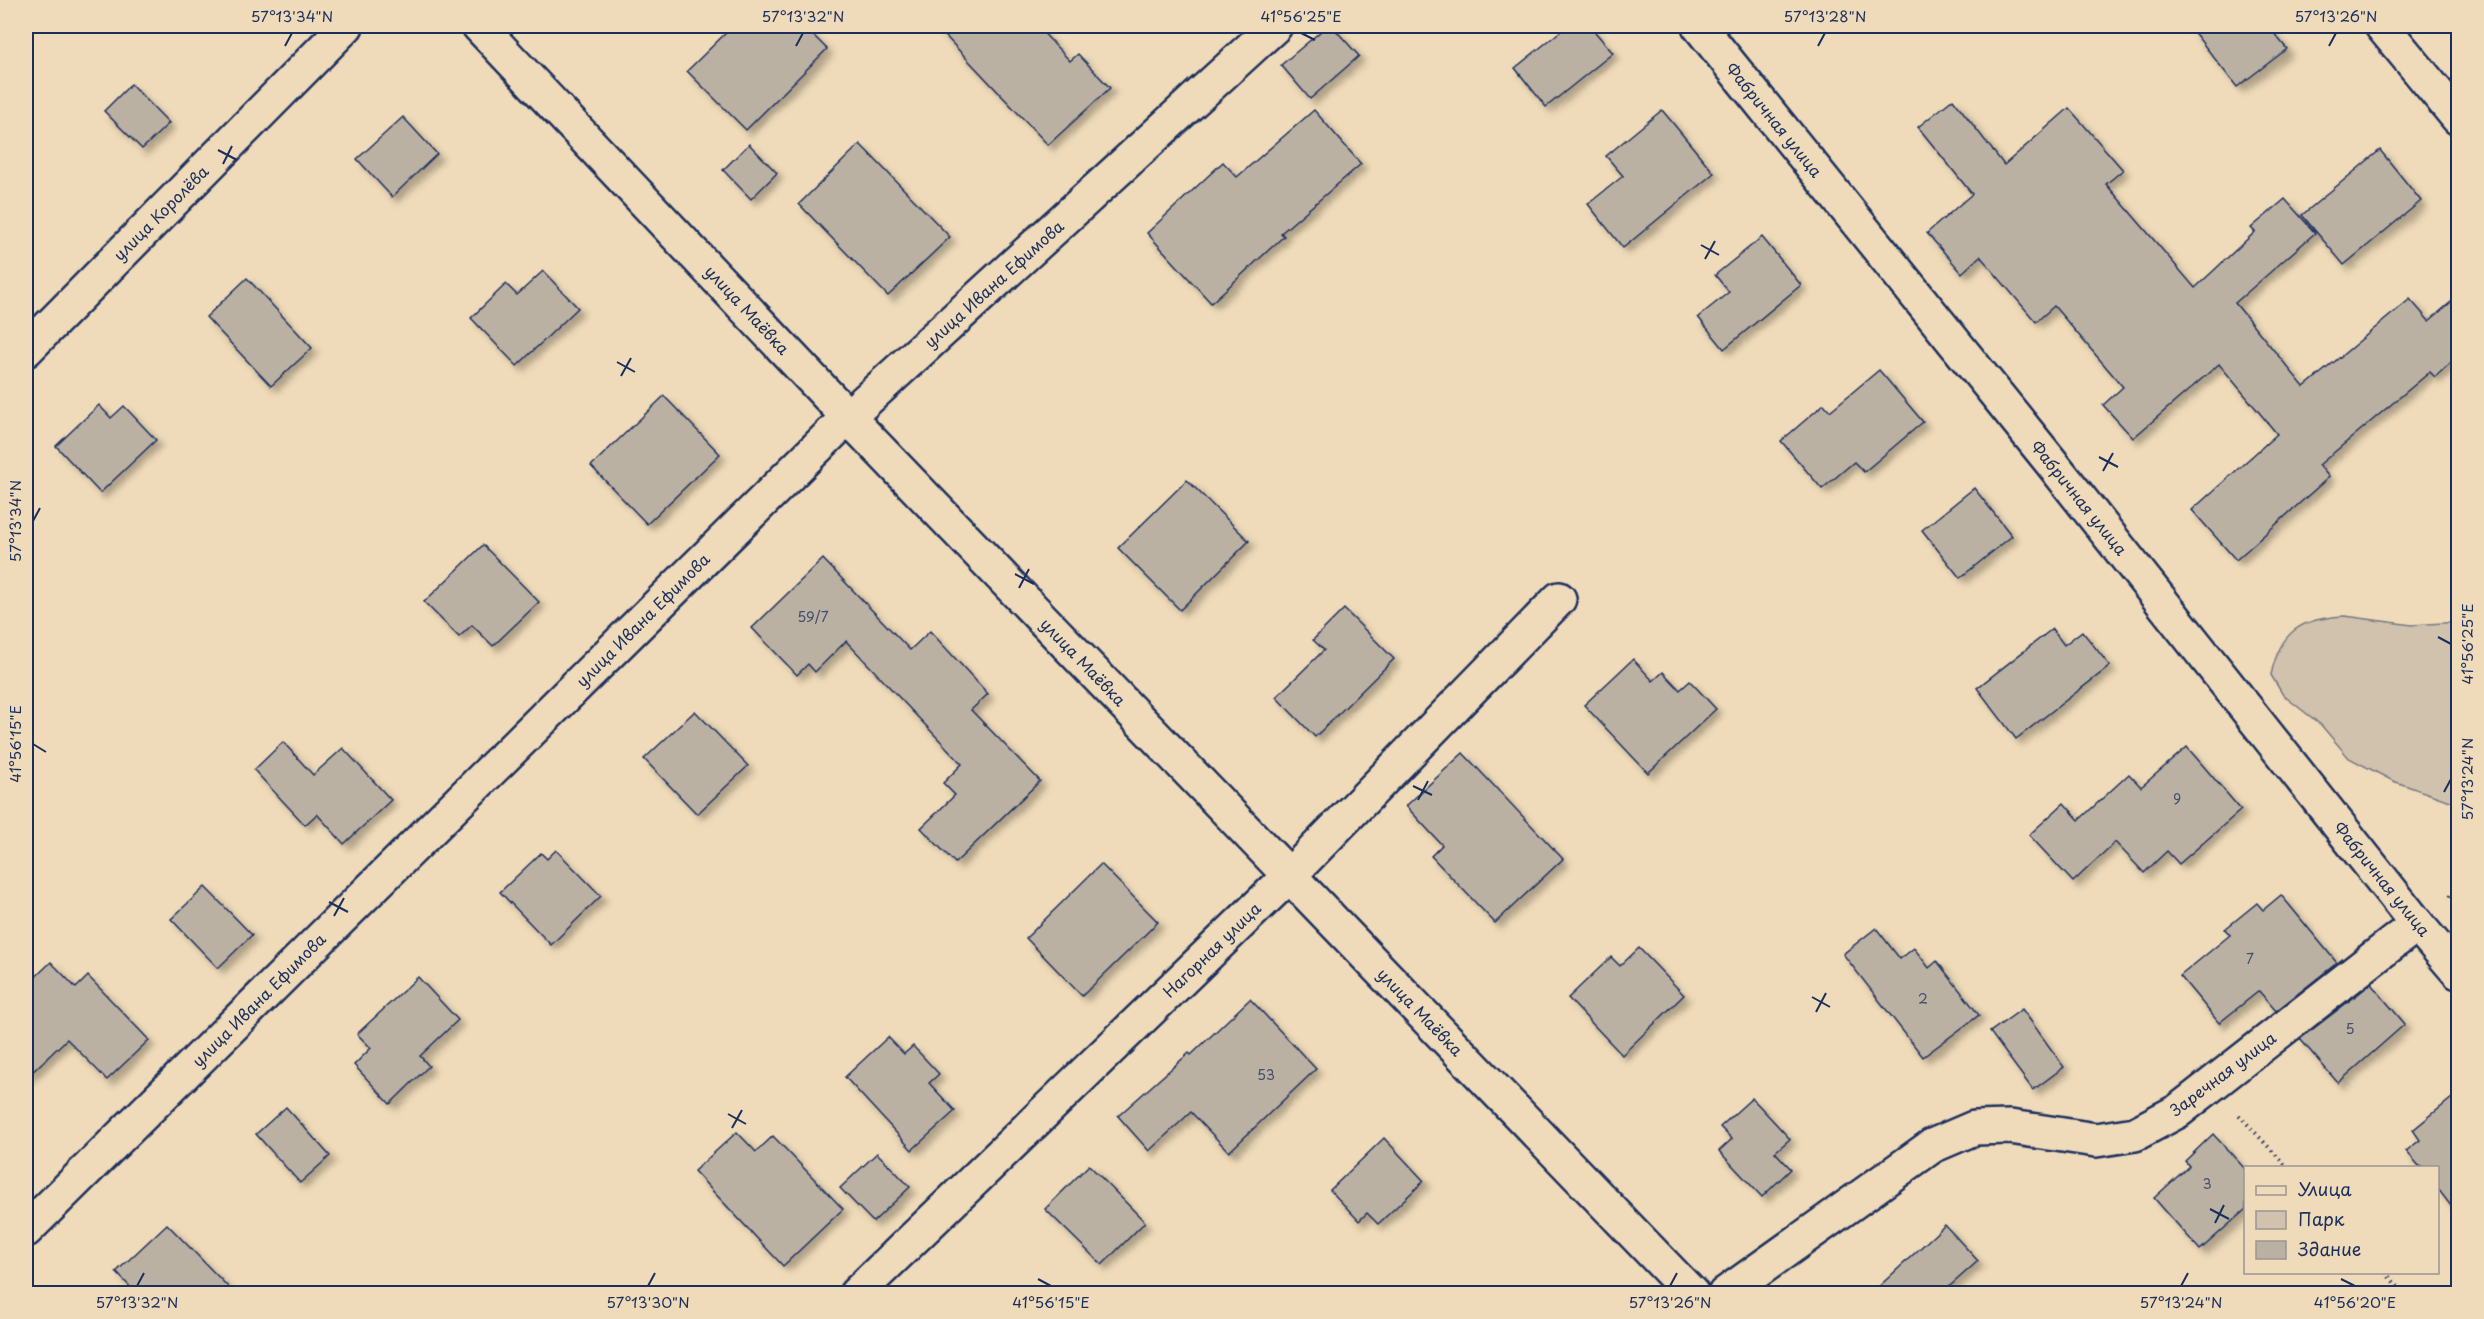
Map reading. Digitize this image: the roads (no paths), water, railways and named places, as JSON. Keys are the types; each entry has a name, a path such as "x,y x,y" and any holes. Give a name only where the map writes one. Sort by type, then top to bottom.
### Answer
{"street":[{"name":"улица Королёва","path":"26,350 346,26"},
{"name":"улица Маёвка","path":"479,26 848,417 1692,1293"},
{"name":"улица Ивана Ефимова","path":"26,1230 848,417 1275,26"},
{"name":"Фабричная улица","path":"1699,26 2051,462 2417,924 2458,972"},
{"path":"2382,26 2458,118"},
{"name":"Нагорная улица","path":"856,1293 1290,876 1559,598"},
{"name":"Заречная улица","path":"1725,1293 1932,1146 1974,1128 2010,1127 2096,1140 2135,1134 2178,1111 2212,1086 2417,924"}]}
